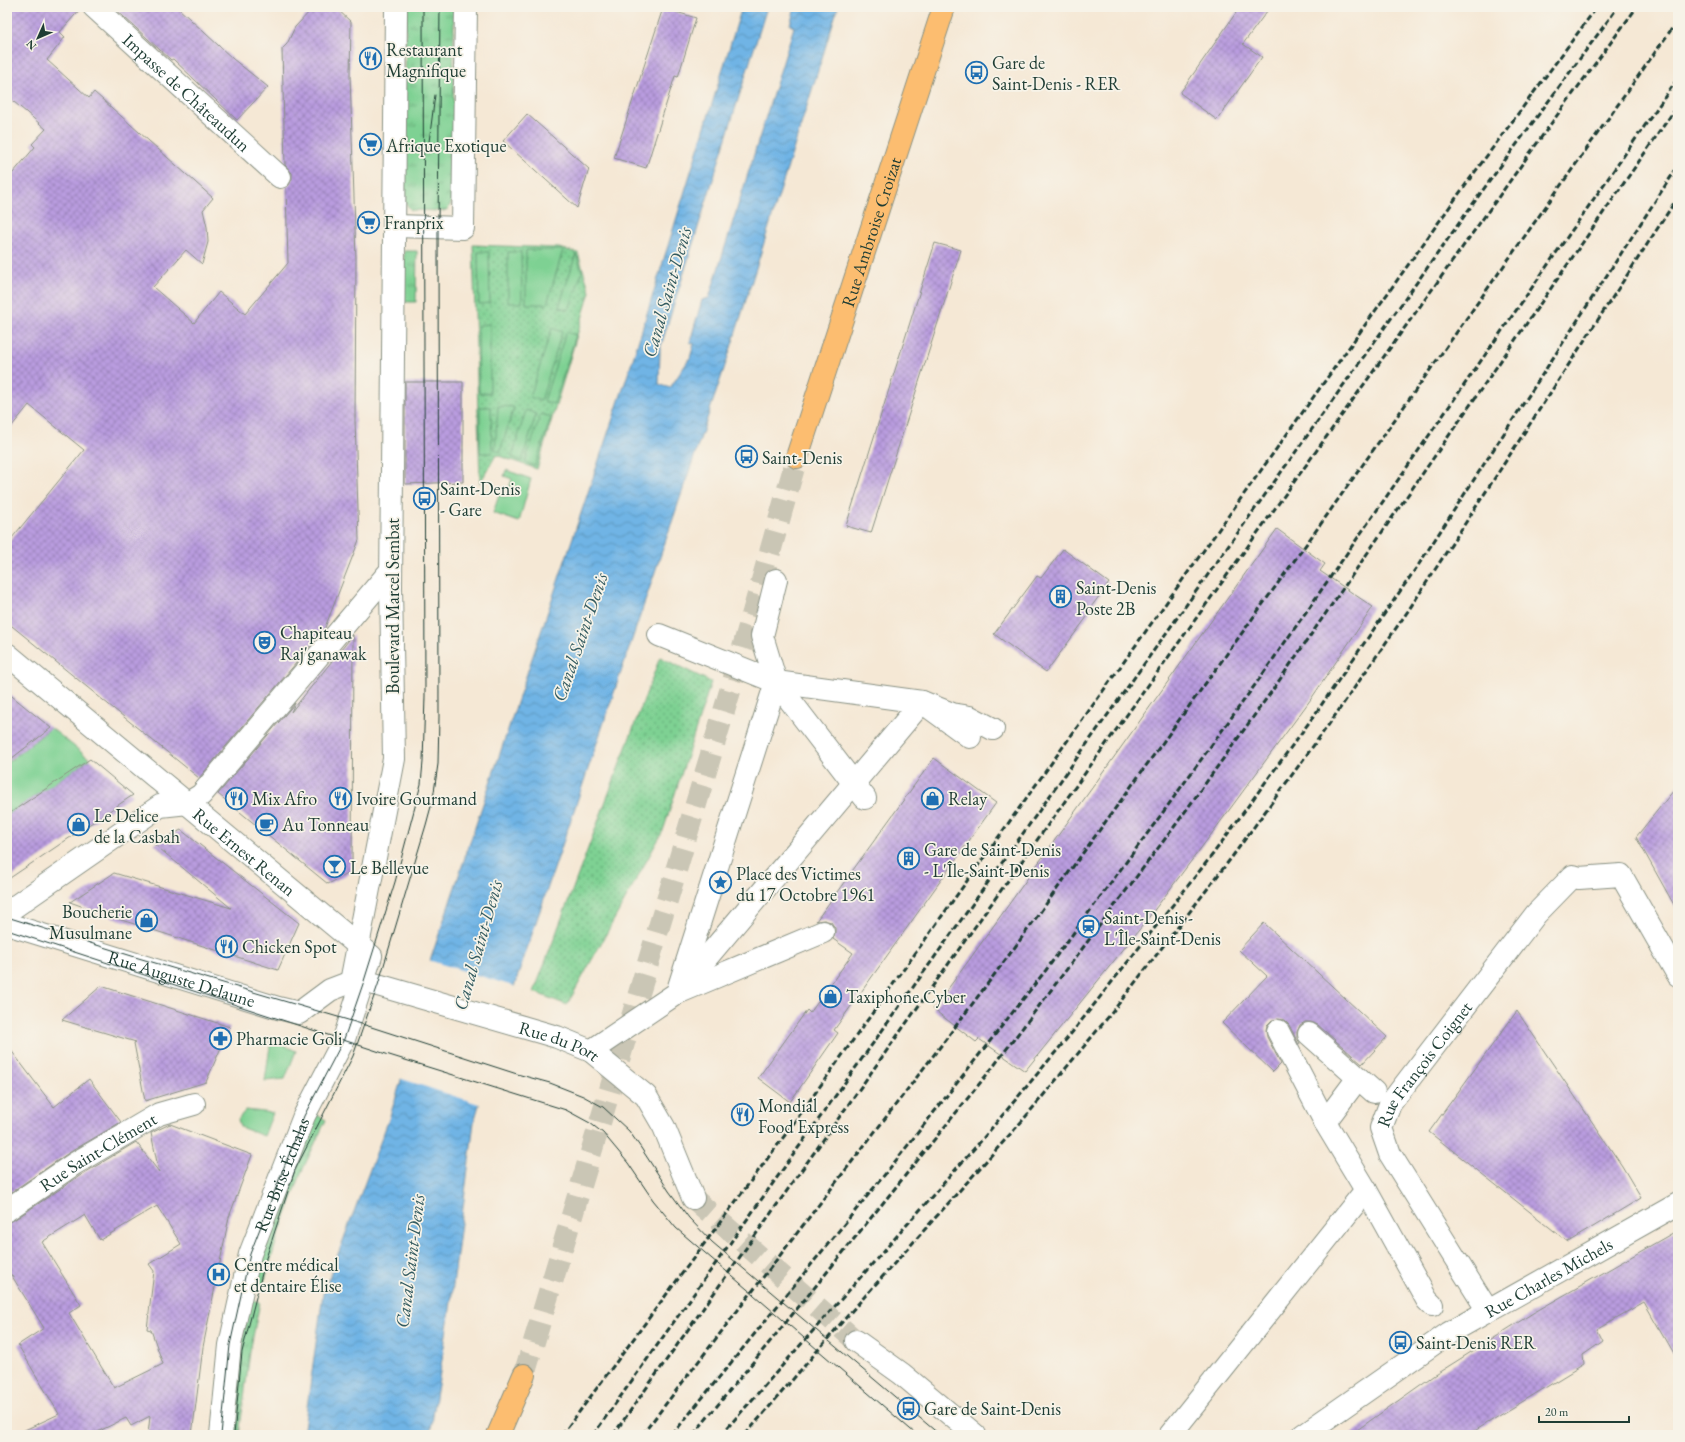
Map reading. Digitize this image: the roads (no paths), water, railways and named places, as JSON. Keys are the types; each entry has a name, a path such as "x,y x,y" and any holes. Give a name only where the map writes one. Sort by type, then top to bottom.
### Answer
{"main road":[{"name":"Rue Ambroise Croizat","path":"797,457 944,7"},
{"path":"498,1435 524,1375"}],"street":[{"name":"Impasse de Châteaudun","path":"94,7 280,177"},
{"name":"Boulevard Marcel Sembat","path":"357,981 365,950 394,759 391,570 396,7"},
{"path":"394,226 463,228 466,7"},
{"path":"7,912 160,806 188,803 201,795 391,570"},
{"path":"776,580 762,636 776,682 865,798"},
{"path":"659,635 776,682 922,702 952,714 970,717 993,729"},
{"name":"Rue Ernest Renan","path":"7,654 365,950"},
{"path":"677,993 776,682"},
{"path":"922,702 970,737"},
{"path":"677,993 922,702"},
{"name":"Rue François Coignet","path":"1488,1311 1390,1154 1380,1128 1390,1104 1536,914 1573,876 1579,878 1621,875 1678,975"},
{"name":"Rue Auguste Delaune","path":"7,924 278,1008 299,1013 330,990 357,981"},
{"path":"591,1051 677,993 823,932"},
{"name":"Rue du Port","path":"357,981 401,992 557,1037 591,1051 646,1096 664,1127 693,1198"},
{"name":"Rue Brise Échalas","path":"221,1435 230,1345 250,1254 304,1116 344,1039 357,981"},
{"path":"1278,1031 1325,1122 1366,1190 1427,1300 1432,1306"},
{"path":"1309,1034 1374,1092"},
{"path":"1325,1122 1358,1078"},
{"name":"Rue Saint-Clément","path":"7,1210 74,1164 159,1114 194,1104"},
{"path":"1170,1435 1366,1190"},
{"name":"Rue Charles Michels","path":"1303,1435 1449,1333 1678,1204"},
{"path":"856,1341 902,1374 975,1435"}],"water":[{"name":"Canal Saint-Denis","path":"742,7 767,7 660,349 659,384 670,388 690,358 694,344 690,342 702,300 709,298 794,27 790,25 795,7 838,7 729,354 514,987 474,1122 450,1309 430,1435 303,1435 323,1294 389,1119 400,1084 429,964 632,362"}],"tunnel":[{"path":"524,1375 740,658 797,457"},
{"path":"693,1198 856,1341"}],"tram line":[{"path":"221,1435 230,1345 250,1254 304,1116 344,1039 395,882 421,784 425,696 423,7"},
{"path":"234,1435 242,1352 266,1258 295,1170 353,1056 378,985 433,799 438,764 439,717 438,226 440,7"},
{"path":"429,142 435,95"},
{"path":"7,917 135,957 365,1025 517,1074 550,1083 583,1096 603,1107 629,1131 689,1218 712,1242 940,1435"},
{"path":"7,930 386,1054 566,1110 590,1123 603,1133 628,1163 653,1200 676,1228 917,1435"}],"railway":[{"path":"562,1435 788,1131 1466,184 1597,7"},
{"path":"593,1435 1480,194 1618,7"},
{"path":"613,1435 979,921 1558,114 1637,7"},
{"path":"642,1435 1015,947 1320,525 1678,20"},
{"path":"672,1435 886,1173 1046,970 1161,815 1260,678 1678,78"},
{"path":"693,1435 993,1067 1174,827 1274,688 1678,105"},
{"path":"721,1435 980,1142 1070,1035 1213,854 1313,717 1419,564 1678,166"},
{"path":"745,1435 849,1314 1022,1121 1110,1015 1232,857 1327,727 1408,611 1678,197"}],"place":[{"name":"Restaurant Magnifique","path":"370,59"},
{"name":"Gare de Saint-Denis - RER","path":"977,72"},
{"name":"Afrique Exotique","path":"370,145"},
{"name":"Franprix","path":"369,222"},
{"name":"Saint-Denis","path":"746,457"},
{"name":"Saint-Denis - Gare","path":"425,498"},
{"name":"Saint-Denis Poste 2B","path":"1060,597"},
{"name":"Chapiteau Raj'ganawak","path":"264,642"},
{"name":"Mix Afro","path":"236,798"},
{"name":"Ivoire Gourmand","path":"341,798"},
{"name":"Relay","path":"933,798"},
{"name":"Au Tonneau","path":"266,824"},
{"name":"Le Delice de la Casbah","path":"78,825"},
{"name":"Gare de Saint-Denis - L'Île-Saint-Denis","path":"908,859"},
{"name":"Le Bellevue","path":"334,867"},
{"name":"Place des Victimes du 17 Octobre 1961","path":"720,883"},
{"name":"Boucherie Musulmane","path":"147,921"},
{"name":"Saint-Denis - L'Île-Saint-Denis","path":"1089,927"},
{"name":"Chicken Spot","path":"227,946"},
{"name":"Taxiphone Cyber","path":"831,996"},
{"name":"Pharmacie Goli","path":"220,1038"},
{"name":"Mondial Food Express","path":"742,1115"},
{"name":"Centre médical et dentaire Élise","path":"219,1274"},
{"name":"Saint-Denis RER","path":"1401,1342"},
{"name":"Gare de Saint-Denis","path":"908,1408"}]}
